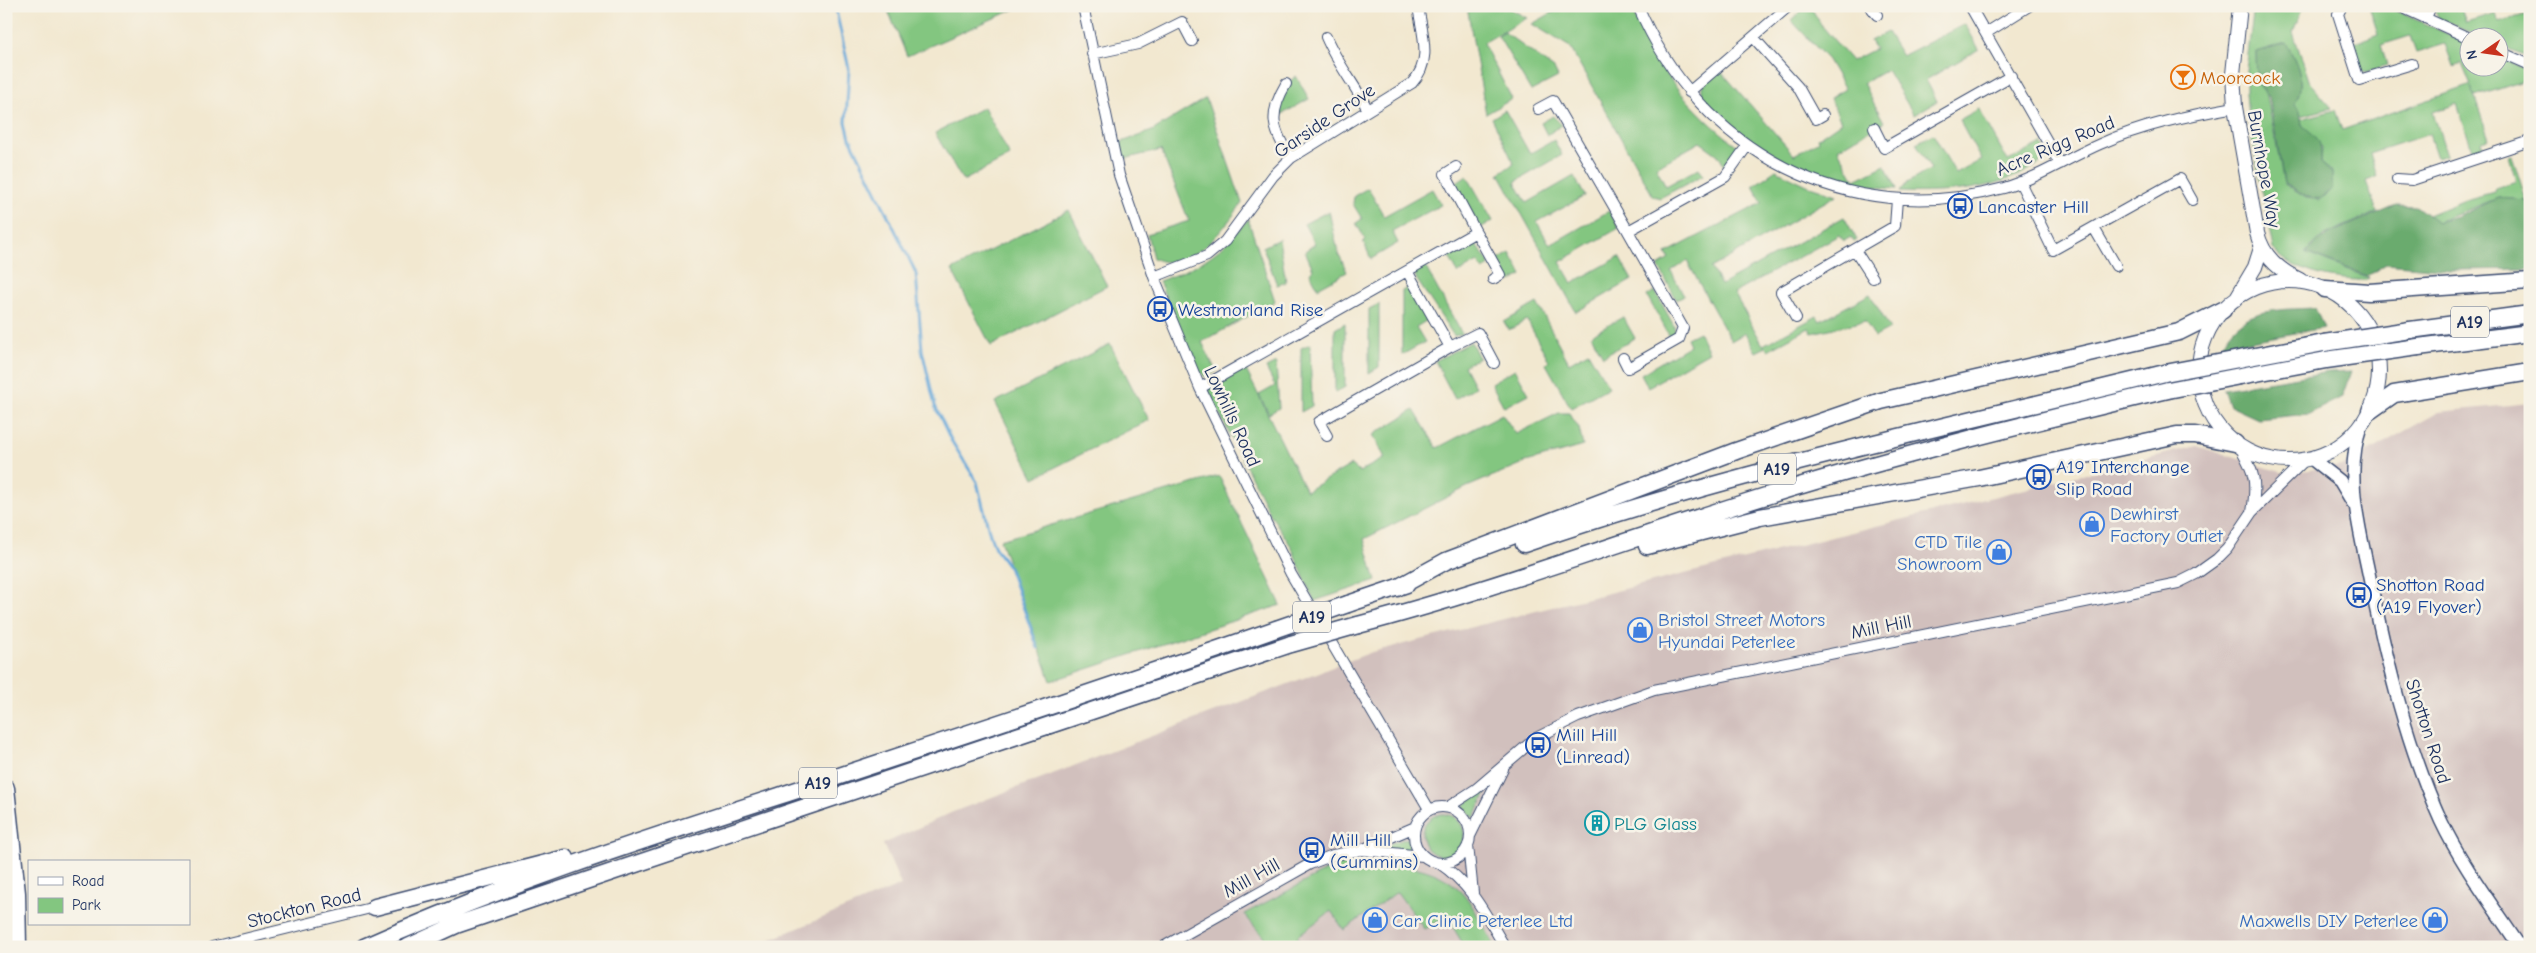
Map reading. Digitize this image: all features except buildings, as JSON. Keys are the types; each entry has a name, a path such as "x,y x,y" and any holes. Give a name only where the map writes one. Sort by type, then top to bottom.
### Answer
{"highway":[{"path":"2324,289 2369,292 2530,281"},
{"path":"1397,588 1446,561 1799,428 1881,401 1965,380 2179,332 2223,310"},
{"name":"A19","path":"364,947 477,900 678,829 1133,679 1554,534 1662,500 1861,446 2164,373 2324,343 2530,314"},
{"name":"A19","path":"408,947 456,926 612,872 1291,644 1522,577 1691,520 1857,470 2168,390 2326,360 2530,333"},
{"path":"2366,418 2394,394 2530,372"},
{"path":"1522,577 1572,569 1657,542 1760,517 1979,478 2177,434 2195,435 2238,445"},
{"path":"6,788 17,893 18,947"},
{"path":"375,907 678,829"}],"main road":[{"name":"Burnhope Way","path":"2236,298 2255,267 2261,248 2238,133 2235,107 2233,74 2240,6"},
{"name":"Burnhope Way","path":"2261,248 2287,274 2305,283"},
{"path":"2281,282 2305,283 2324,289 2349,304 2371,335 2378,360 2378,386 2366,418 2339,446 2309,459 2273,460 2238,445 2212,418 2200,384 2203,345 2210,329 2223,310 2236,298 2266,284 2281,282"}],"street":[{"name":"Lowhills Road","path":"1083,6 1119,175 1154,277 1200,388 1291,574 1429,809"},
{"name":"Garside Grove","path":"1154,277 1200,259 1225,241 1273,176 1292,158 1412,83 1421,73 1426,59 1418,6"},
{"name":"Acre Rigg Road","path":"1638,6 1663,57 1689,92 1713,118 1748,146 1785,168 1829,186 1898,199 1959,198 2020,182 2124,134 2235,107"},
{"path":"1689,92 1789,6"},
{"path":"1870,6 1878,15"},
{"path":"1970,6 2060,164"},
{"path":"1986,33 2029,6"},
{"path":"2342,6 2338,14 2359,80 2412,64"},
{"path":"2399,6 2458,33"},
{"path":"2426,18 2432,6"},
{"path":"1092,54 1138,44 1182,22 1192,41"},
{"path":"1326,37 1335,56 1352,80 1368,110"},
{"path":"1754,37 1798,87 1816,119 1823,115"},
{"path":"2508,55 2530,65"},
{"path":"1874,128 1884,148 2011,76"},
{"path":"1286,84 1276,101 1274,123 1280,141 1292,158"},
{"path":"1538,109 1553,101 1683,328 1680,339 1628,368 1623,358"},
{"path":"2397,179 2412,180 2530,141"},
{"path":"1628,231 1725,177 1748,146"},
{"path":"1456,167 1445,174 1500,275 1493,279"},
{"path":"2020,182 2053,250 2180,179 2192,200"},
{"path":"1796,318 1781,292 1895,226 1898,199"},
{"path":"2094,228 2116,266"},
{"path":"1200,388 1476,232"},
{"path":"1855,250 1872,278"},
{"path":"1407,271 1450,348"},
{"path":"1327,436 1319,422 1478,333 1494,363"},
{"name":"Shotton Road","path":"2366,418 2354,453 2355,506 2389,663 2408,736 2442,824 2520,947"},
{"name":"Mill Hill","path":"2238,445 2255,477 2256,492 2252,512"},
{"name":"Shotton Road","path":"2309,459 2340,481 2355,506"},
{"name":"Mill Hill","path":"1448,807 1504,766 1536,738 1578,717 1654,690 2178,583 2196,574 2228,549 2252,512 2309,459"},
{"name":"Mill Hill","path":"1469,841 1504,766"},
{"path":"1473,893 1469,826 1464,817 1448,807 1429,809 1421,815 1415,827 1414,842 1423,856 1439,863 1456,874 1473,893 1505,947"},
{"name":"Mill Hill","path":"1163,947 1310,864 1333,855 1361,850 1415,827"},
{"path":"1439,863 1456,860 1469,841"},
{"name":"Mill Hill","path":"1361,850 1423,856"},
{"name":"Stockton Road","path":"212,947 375,907"}],"shaded area":[{"path":"2530,403 2530,947 753,947 901,885 883,844 953,812 1372,652 2197,446 2284,473 2342,466 2439,412"}],"green space":[{"path":"886,6 1022,6 907,56"},
{"path":"1467,6 1505,6 1527,18 1483,43 1512,99 1486,114"},
{"path":"1564,6 1631,6 1649,47 1674,84 1705,118 1739,147 1725,167 1718,155 1700,142 1656,167 1666,186 1699,168 1703,175 1660,198 1653,196 1570,47 1532,24"},
{"path":"1807,6 1810,6 1822,26 1852,61 1875,49 1870,41 1887,32 1902,56 1965,24 1979,49 1926,80 1937,101 1914,115 1887,70 1863,83 1884,122 1838,149 1855,180 1885,165 1897,189 1840,181 1790,163 1767,151 1745,136 1723,119 1702,98 1702,86 1721,71 1794,155 1819,141 1818,138 1841,122 1830,98 1845,89 1828,60 1791,20"},
{"path":"2254,6 2303,6 2293,32 2310,83 2332,108 2300,116 2295,103 2300,87 2299,72 2286,43 2256,52 2257,83 2267,96 2284,184 2306,198 2320,200 2332,190 2332,172 2321,163 2322,147 2302,126 2301,119 2335,110 2342,130 2471,85 2468,78 2508,78 2508,61 2530,71 2530,88 2526,80 2475,97 2471,87 2489,139 2482,141 2483,148 2473,152 2457,104 2433,112 2447,155 2437,158 2429,134 2370,153 2377,177 2366,181 2377,212 2324,235 2305,253 2369,278 2367,280 2355,280 2330,277 2304,270 2292,264 2273,249 2248,117 2246,70"},
{"path":"2369,6 2385,6 2458,39 2458,64 2453,66 2445,44 2416,53 2410,36 2381,45 2387,65 2367,72 2362,71 2354,43 2378,34"},
{"path":"2435,6 2460,6 2466,22 2496,13 2499,22 2524,15 2530,16 2530,58 2508,48 2508,28 2462,28 2440,19 2436,14"},
{"path":"1504,32 1554,69 1558,77 1531,91 1498,36"},
{"path":"2286,43 2297,65 2300,80 2298,96 2294,104 2300,111 2302,125 2320,145 2321,163 2332,173 2332,190 2320,199 2306,197 2284,183 2269,97 2257,83 2256,52"},
{"path":"1296,76 1309,99 1277,117 1289,82"},
{"path":"1206,98 1242,203 1226,225 1204,247 1180,261 1166,262 1153,258 1147,234 1189,221 1161,150 1124,159 1119,143 1152,131"},
{"path":"984,107 1010,156 963,181 935,133"},
{"path":"1979,109 2008,161 2042,144 2046,152 2045,159 2012,178 1994,184 1956,191 1900,192 1907,183 1931,169 1916,143 1933,134 1956,174 1981,160 1959,120"},
{"path":"1505,110 1530,154 1554,140 1562,155 1515,182 1527,203 1574,176 1585,196 1537,222 1550,245 1609,211 1619,228 1560,262 1572,283 1619,257 1632,280 1576,312 1499,173 1514,164 1492,118"},
{"path":"1553,116 1562,125 1547,135 1541,123"},
{"path":"2512,155 2526,200 2498,198 2437,222 2428,215 2465,200 2494,192 2495,188 2516,181 2509,156"},
{"path":"1776,170 1807,185 1837,195 1711,268 1721,285 1844,217 1857,240 1854,242 1851,237 1844,241 1839,235 1734,293 1763,345 1817,316 1820,321 1870,294 1890,329 1875,337 1865,321 1812,333 1809,328 1768,350 1764,346 1764,348 1756,352 1745,333 1731,341 1687,261 1671,271 1684,296 1677,300 1658,266 1669,259 1666,253 1762,203 1753,186"},
{"path":"1467,176 1493,221 1480,228 1455,184"},
{"path":"1368,188 1384,216 1432,189 1441,205 1392,231 1398,243 1371,259 1363,241 1365,239 1356,223 1362,219 1353,204 1354,196"},
{"path":"2498,198 2530,200 2530,269 2450,270 2386,264 2367,276 2306,253 2326,235 2396,205 2416,206 2437,222 2457,217"},
{"path":"1069,210 1107,286 991,346 952,270"},
{"path":"1329,211 1338,252 1347,272 1318,288 1310,273 1313,269 1305,251 1315,244 1304,224"},
{"path":"1248,219 1275,301 1202,342 1216,371 1206,377 1196,370 1159,281 1188,269 1209,257 1219,250"},
{"path":"1279,239 1286,282 1277,285 1263,247"},
{"path":"1473,240 1489,263 1488,267 1483,270 1478,262 1458,273 1447,253 1467,241"},
{"path":"1510,253 1522,275 1510,282 1498,260"},
{"path":"1425,266 1462,334 1454,336 1417,280 1414,272"},
{"path":"1411,286 1429,319 1416,327 1425,342 1402,355 1402,291"},
{"path":"1655,291 1674,326 1675,335 1670,337 1647,296"},
{"path":"1537,303 1569,363 1588,352 1609,387 1571,408 1546,364 1549,361 1527,320 1509,330 1504,322"},
{"path":"1379,304 1379,367 1369,373 1369,309"},
{"path":"2315,308 2324,328 2222,346 2230,333 2249,317 2287,309"},
{"path":"1623,317 1635,338 1603,356 1591,335"},
{"path":"1345,323 1345,387 1335,393 1335,329"},
{"path":"1699,332 1709,352 1648,387 1641,374 1690,345 1687,338"},
{"path":"1471,342 1479,358 1464,366 1475,387 1455,399 1435,361"},
{"path":"1110,344 1149,420 1034,478 995,402"},
{"path":"1310,344 1312,406 1301,412 1301,348"},
{"path":"1276,363 1279,408 1269,414 1259,395 1275,386 1266,368"},
{"path":"1245,368 1306,491 1351,465 1359,472 1385,458 1373,435 1414,410 1437,448 1502,414 1516,434 1559,413 1569,413 1579,428 1583,446 1526,462 1467,487 1364,539 1376,581 1314,601 1291,546 1270,514 1207,389"},
{"path":"1515,369 1529,394 1504,407 1491,383"},
{"path":"2351,371 2342,397 2309,414 2258,419 2230,406 2224,389 2329,372"},
{"path":"1219,476 1281,605 1051,681 1000,540"},
{"path":"1491,783 1474,818 1463,806"},
{"path":"1447,814 1455,817 1461,823 1464,835 1461,847 1455,853 1439,856 1431,853 1425,847 1422,831 1425,823 1431,817"},
{"path":"1408,838 1410,852 1379,847"},
{"path":"1339,864 1387,864 1419,868 1434,873 1461,891 1496,947 1465,947 1451,924 1443,919 1424,929 1397,892 1344,930 1331,911 1297,936 1304,947 1272,947 1244,914"}],"waterway":[{"path":"835,6 849,69 846,122 850,138 916,273 922,350 935,406 951,440 977,482 990,535 995,548 1009,567 1038,648"}],"place":[{"name":"Moorcock","path":"2183,77"},
{"name":"Lancaster Hill","path":"1960,206"},
{"name":"Westmorland Rise","path":"1160,309"},
{"name":"A19 Interchange Slip Road","path":"2039,477"},
{"name":"Dewhirst Factory Outlet","path":"2092,524"},
{"name":"CTD Tile Showroom","path":"1999,552"},
{"name":"Shotton Road (A19 Flyover)","path":"2359,595"},
{"name":"Bristol Street Motors Hyundai Peterlee","path":"1640,630"},
{"name":"Mill Hill (Linread)","path":"1538,745"},
{"name":"PLG Glass","path":"1597,823"},
{"name":"Mill Hill (Cummins)","path":"1312,850"},
{"name":"Car Clinic Peterlee Ltd","path":"1375,920"},
{"name":"Maxwells DIY Peterlee","path":"2435,920"}]}
